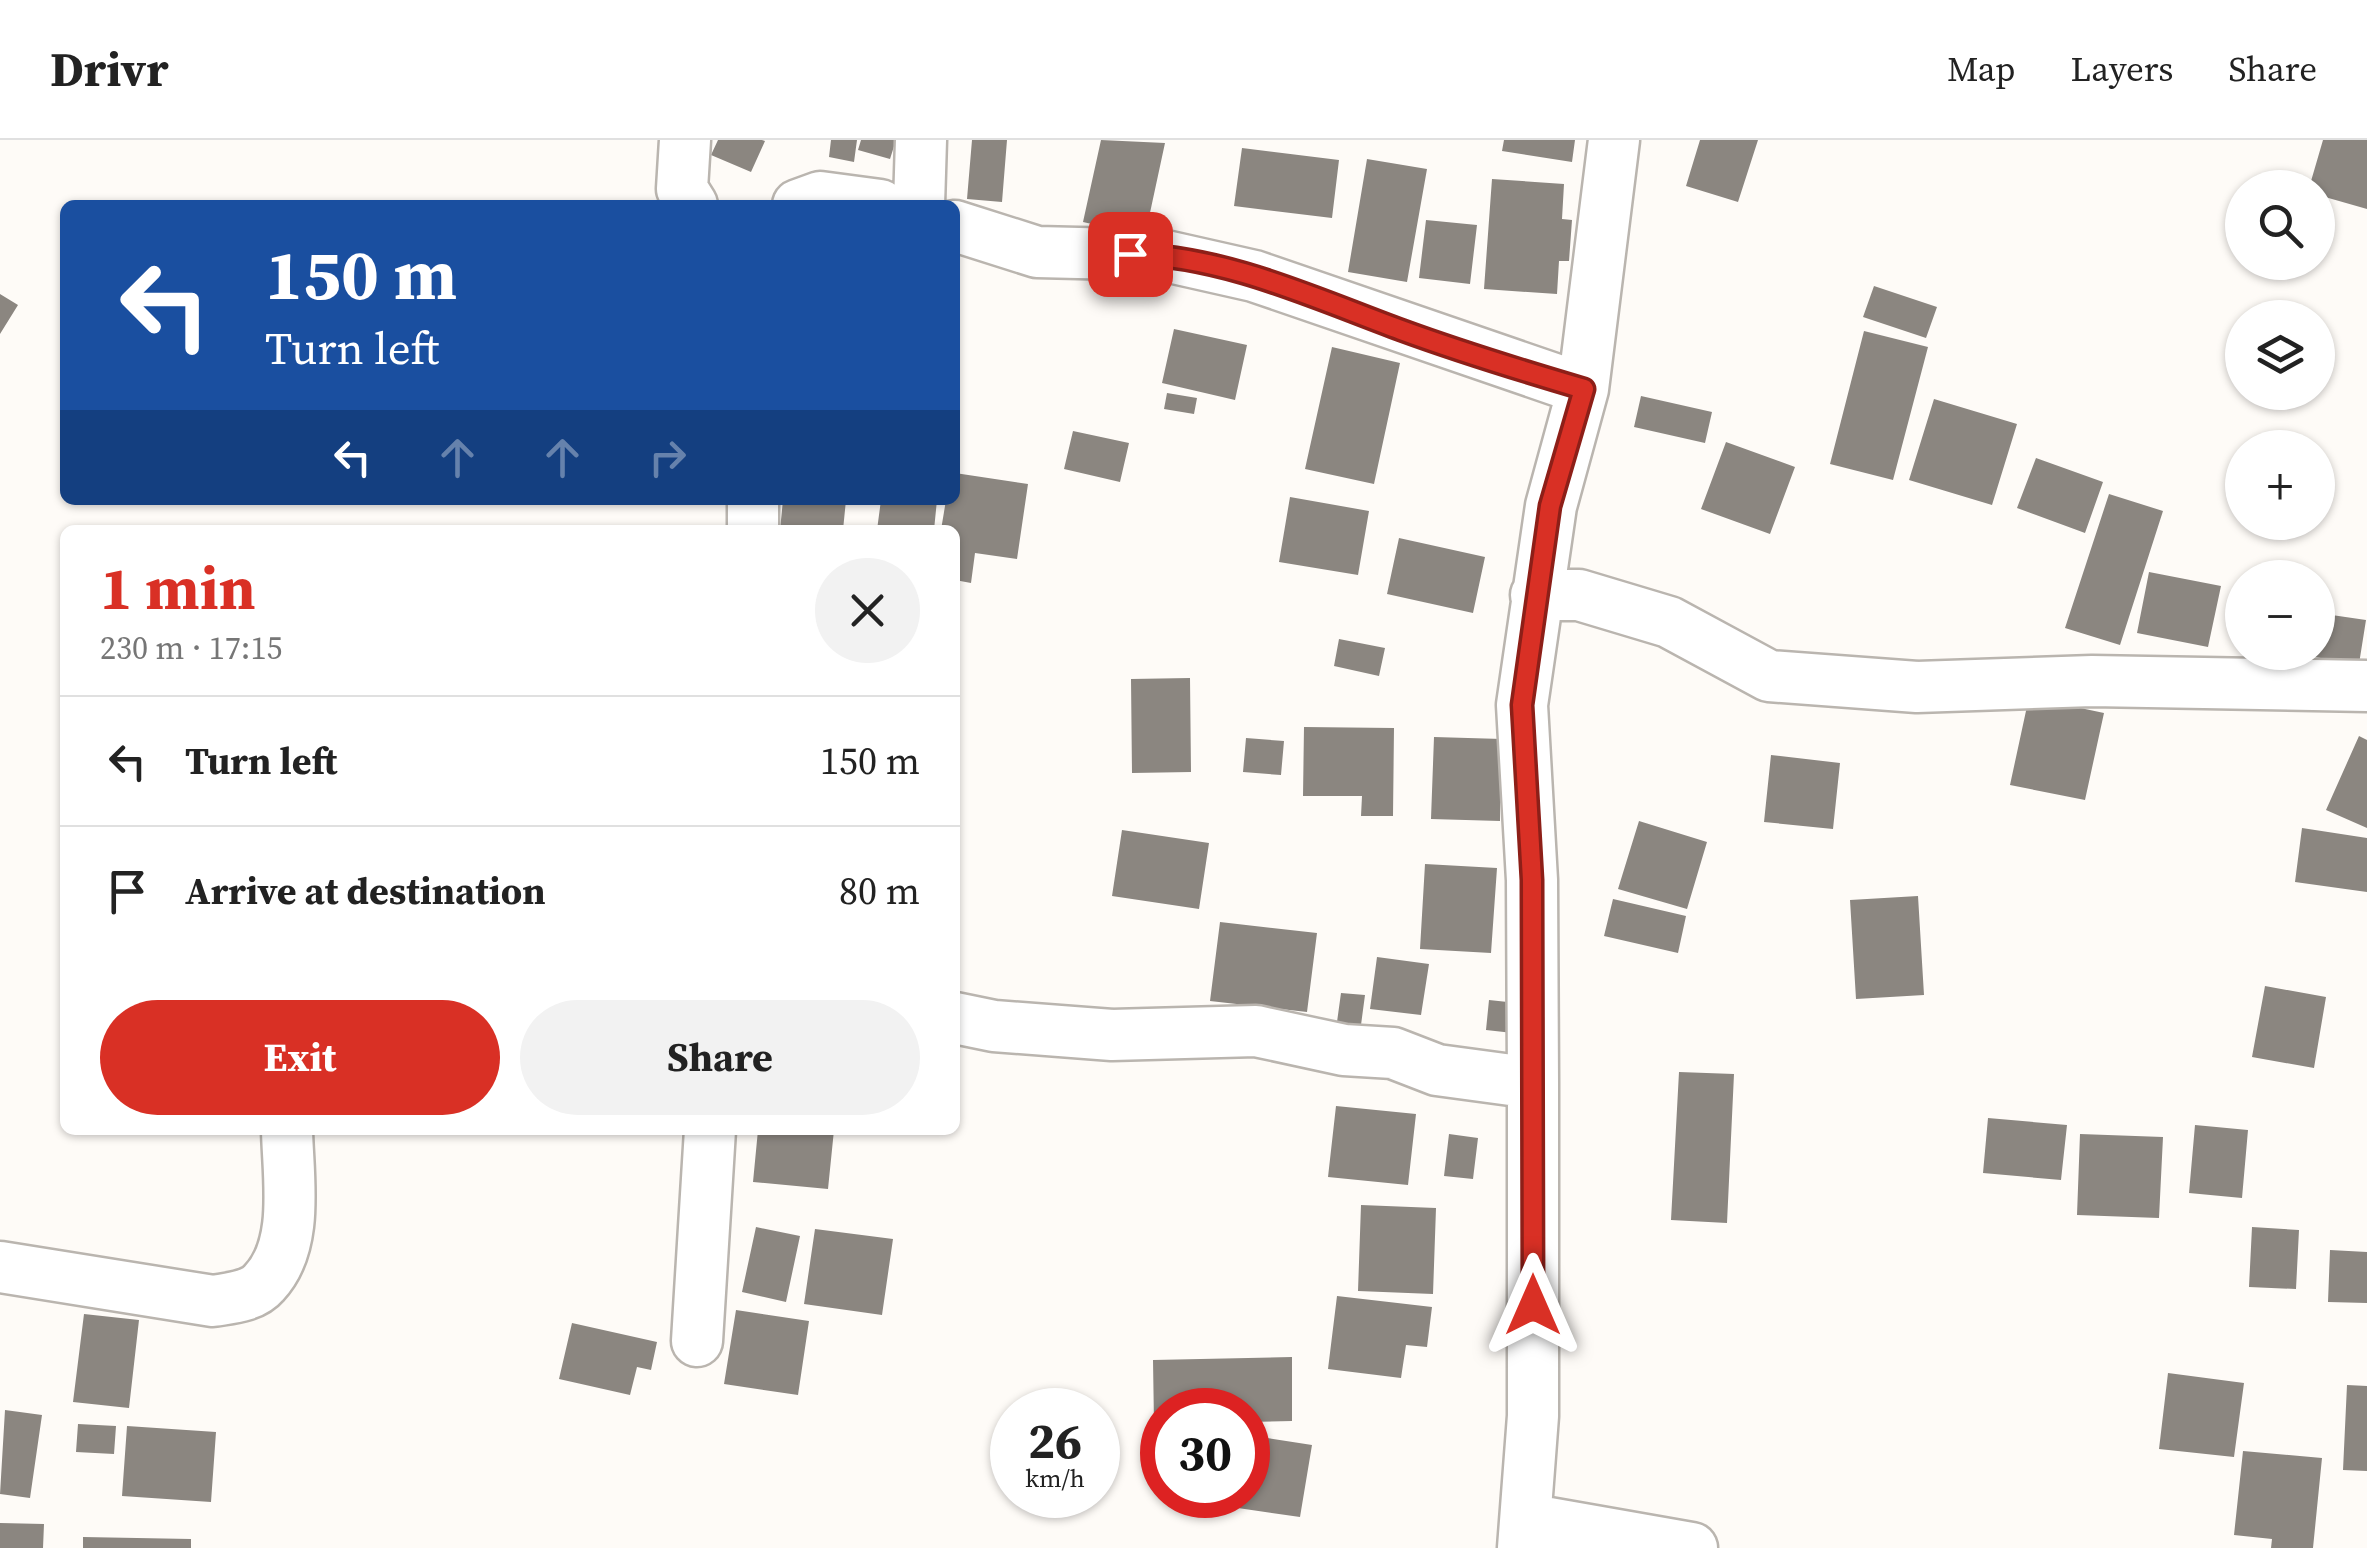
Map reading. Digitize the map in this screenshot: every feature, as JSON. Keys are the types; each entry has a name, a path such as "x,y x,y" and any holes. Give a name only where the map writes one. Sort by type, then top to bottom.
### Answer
{"street":[{"path":"685,140 682,188 689,200"},
{"path":"920,200 921,140"},
{"path":"1614,140 1584,389 1550,506 1522,705 1532,880 1534,1083 1533,1416 1525,1534 1692,1548"},
{"path":"960,228 1037,252 1161,255 1254,276 1405,332 1584,389"},
{"path":"1536,595 1580,595 1669,622 1769,676 1917,687 2092,681 2367,686"},
{"path":"960,1019 994,1026 1112,1035 1256,1031 1344,1050 1394,1053 1437,1070 1534,1083"},
{"path":"0,1267 212,1301 247,1294 264,1284 279,1259 288,1226 287,1135"},
{"path":"696,1341 710,1135"}],"building":[{"path":"718,140 765,141 751,172 711,155"},
{"path":"831,140 857,140 854,162 829,157"},
{"path":"861,140 896,140 890,159 858,150"},
{"path":"972,140 1007,140 1002,202 967,199"},
{"path":"1101,140 1165,143 1145,236 1083,222"},
{"path":"1504,140 1575,140 1572,162 1502,151"},
{"path":"1700,140 1758,140 1738,202 1686,186"},
{"path":"2323,140 2367,140 2367,209 2335,200 2335,170 2314,170"},
{"path":"1242,148 1339,160 1332,218 1234,206"},
{"path":"1367,159 1427,169 1407,282 1348,272"},
{"path":"1492,179 1564,184 1562,219 1572,220 1569,261 1559,261 1557,294 1484,289"},
{"path":"1426,220 1477,225 1470,284 1419,278"},
{"path":"1874,286 1937,307 1926,338 1863,317"},
{"path":"0,294 18,305 0,334"},
{"path":"1174,329 1247,345 1235,400 1162,383"},
{"path":"1864,331 1928,347 1893,480 1830,464"},
{"path":"1332,347 1400,363 1374,484 1305,469"},
{"path":"1167,393 1197,398 1194,414 1164,409"},
{"path":"1641,396 1712,412 1705,443 1634,427"},
{"path":"1934,399 2017,424 1992,505 1909,480"},
{"path":"1073,431 1129,443 1120,482 1064,469"},
{"path":"1726,442 1795,467 1770,534 1701,509"},
{"path":"2036,458 2103,482 2085,533 2017,508"},
{"path":"960,474 1028,484 1017,559 975,553 971,583 960,581 960,525 942,525 945,505 960,505"},
{"path":"2109,494 2163,511 2120,645 2065,628"},
{"path":"1290,497 1369,511 1358,575 1279,562"},
{"path":"782,505 846,505 844,525 780,525"},
{"path":"880,505 936,505 934,525 878,525"},
{"path":"1399,538 1485,557 1473,613 1387,594"},
{"path":"2149,572 2221,586 2208,647 2137,633"},
{"path":"2335,615 2366,620 2359,664 2335,660"},
{"path":"1339,639 1385,648 1379,676 1334,666"},
{"path":"1190,678 1191,772 1132,773 1131,679"},
{"path":"2029,697 2104,713 2085,800 2010,785"},
{"path":"1304,727 1394,728 1393,816 1361,816 1362,796 1303,796"},
{"path":"2359,736 2367,740 2367,828 2326,810"},
{"path":"1434,737 1502,739 1514,802 1500,801 1500,821 1431,819"},
{"path":"1246,738 1284,741 1281,775 1243,772"},
{"path":"1771,755 1840,763 1833,829 1764,822"},
{"path":"1639,821 1707,842 1687,909 1618,889"},
{"path":"2302,828 2367,838 2367,892 2295,882"},
{"path":"1122,830 1209,843 1199,909 1112,896"},
{"path":"1425,864 1497,868 1491,953 1420,949"},
{"path":"1918,896 1924,995 1856,999 1850,900"},
{"path":"1613,899 1686,916 1678,953 1604,936"},
{"path":"1220,922 1317,933 1307,1012 1210,1001"},
{"path":"1377,957 1429,964 1421,1015 1370,1009"},
{"path":"2265,986 2326,997 2314,1068 2252,1057"},
{"path":"1341,993 1365,995 1361,1025 1337,1022"},
{"path":"1489,1000 1517,1003 1513,1033 1486,1030"},
{"path":"1679,1072 1734,1074 1727,1223 1671,1220"},
{"path":"1336,1106 1416,1114 1408,1185 1328,1177"},
{"path":"1988,1118 2067,1125 2061,1180 1983,1173"},
{"path":"2195,1125 2248,1130 2242,1198 2189,1193"},
{"path":"1449,1134 1478,1138 1473,1179 1444,1176"},
{"path":"2080,1134 2163,1137 2159,1218 2077,1215"},
{"path":"758,1135 833,1135 828,1189 753,1182"},
{"path":"1361,1205 1436,1208 1433,1294 1358,1291"},
{"path":"756,1227 800,1236 786,1302 742,1292"},
{"path":"2252,1227 2299,1230 2296,1289 2249,1287"},
{"path":"815,1229 893,1239 882,1315 804,1304"},
{"path":"2330,1250 2367,1252 2367,1303 2328,1302"},
{"path":"1337,1296 1432,1307 1427,1347 1406,1345 1401,1378 1328,1369"},
{"path":"736,1310 809,1321 798,1395 724,1384"},
{"path":"84,1314 139,1320 129,1408 73,1402"},
{"path":"572,1323 657,1342 651,1370 637,1367 630,1395 559,1379"},
{"path":"1292,1357 1292,1421 1270,1422 1270,1388 1153,1388 1153,1360"},
{"path":"2168,1373 2244,1383 2234,1457 2159,1449"},
{"path":"2347,1385 2367,1386 2367,1471 2343,1470"},
{"path":"5,1410 42,1415 30,1498 0,1494"},
{"path":"78,1424 116,1426 114,1454 76,1452"},
{"path":"127,1426 216,1432 211,1502 122,1496"},
{"path":"1270,1438 1312,1445 1300,1517 1270,1513"},
{"path":"2243,1451 2322,1458 2313,1548 2271,1548 2272,1539 2234,1535"},
{"path":"0,1523 44,1524 43,1548 0,1548"},
{"path":"83,1537 191,1539 191,1548 83,1548"}],"route":[{"path":"1130,254 1161,255 1254,276 1405,332 1584,389 1550,506 1522,705 1522,762 1532,880 1533,1305"}]}
